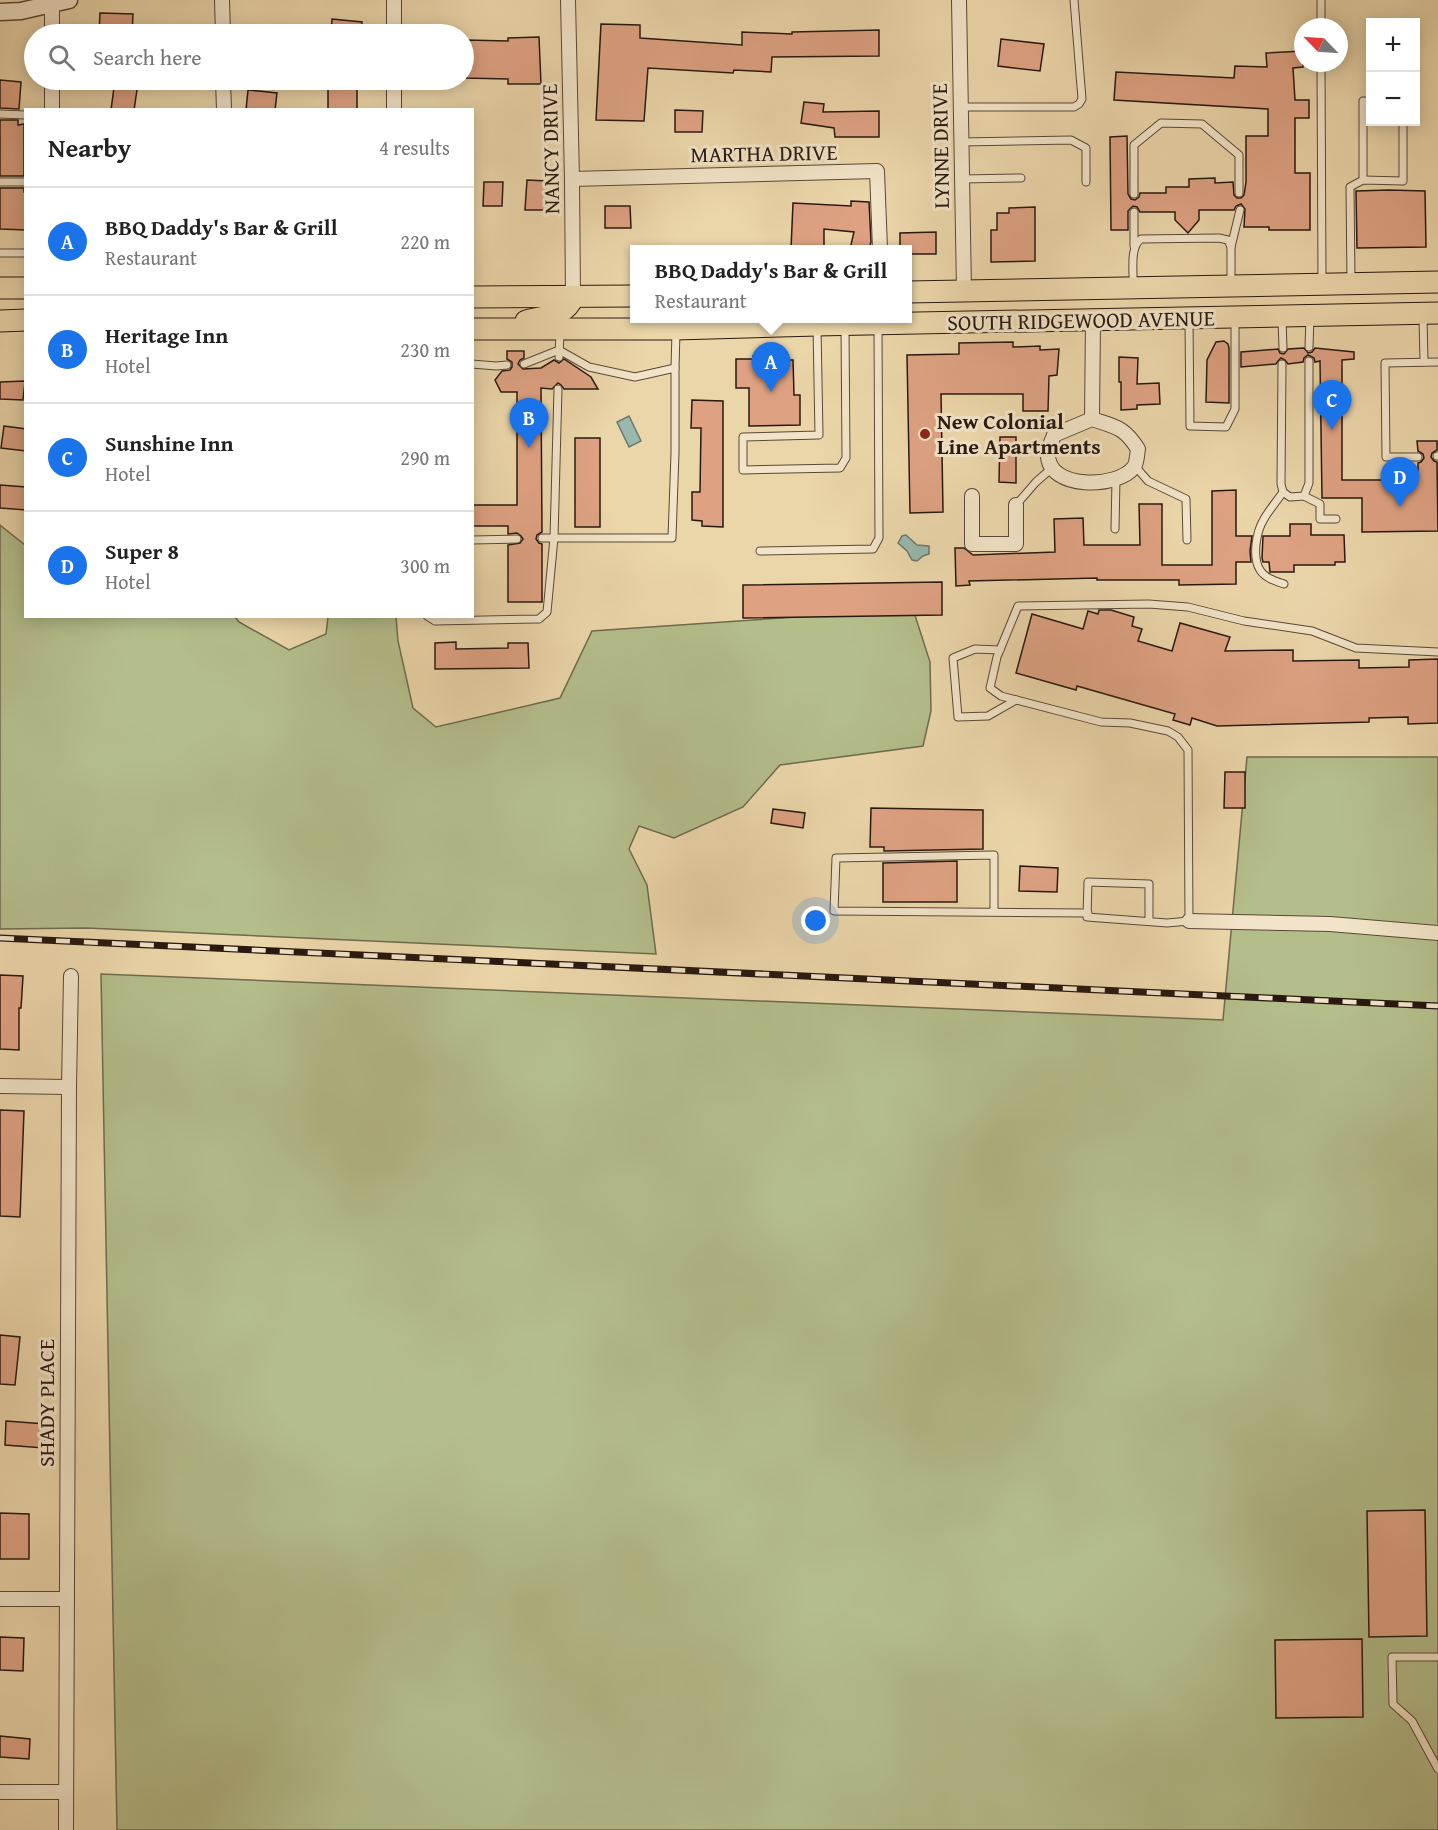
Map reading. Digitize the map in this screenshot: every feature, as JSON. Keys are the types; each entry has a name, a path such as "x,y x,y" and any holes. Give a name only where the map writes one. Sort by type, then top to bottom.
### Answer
{"main road":[{"name":"SOUTH RIDGEWOOD AVENUE","path":"912,292 1438,282"},
{"path":"0,288 24,288"},
{"path":"474,297 630,297"},
{"path":"481,329 563,312 570,306 573,297"},
{"path":"567,329 585,315 630,298"},
{"name":"SOUTH RIDGEWOOD AVENUE","path":"481,329 676,329 1430,314"},
{"path":"0,321 24,320"}],"street":[{"path":"0,12 21,11 52,2 69,0"},
{"path":"222,0 223,24"},
{"path":"394,0 394,24"},
{"name":"NANCY DRIVE","path":"568,0 573,297"},
{"name":"LYNNE DRIVE","path":"958,0 964,291"},
{"path":"52,2 52,24"},
{"path":"52,90 52,108"},
{"path":"223,90 224,108"},
{"path":"394,90 394,108"},
{"name":"MARTHA DRIVE","path":"572,179 877,171 880,245"},
{"path":"1092,419 1094,320"},
{"path":"1092,419 1117,427 1130,435 1138,449 1135,466 1116,479 1078,483 1062,477 1052,468 1048,454 1054,435 1092,419"},
{"path":"972,496 972,544 1016,544 1016,505"},
{"path":"1189,921 1330,924 1438,933"},
{"name":"SHADY PLACE","path":"66,1830 71,975"},
{"path":"0,1086 69,1087"},
{"path":"0,1599 67,1599"},
{"path":"0,1792 66,1792"}],"lane":[{"path":"960,107 1074,107 1079,104 1082,99 1074,0"},
{"path":"1321,0 1321,18"},
{"path":"1322,72 1322,285"},
{"path":"1363,180 1363,101 1366,101"},
{"path":"0,114 24,115"},
{"path":"1134,194 1134,145 1161,123 1202,124 1239,155 1239,193"},
{"path":"1351,284 1350,187 1363,180 1403,181 1403,126"},
{"path":"961,142 1071,140 1086,148 1086,182"},
{"path":"962,179 1021,178"},
{"path":"0,182 24,182"},
{"path":"1231,286 1231,247 1240,210"},
{"path":"1133,288 1134,212"},
{"path":"1134,248 1141,239 1219,238 1228,240 1231,247"},
{"path":"0,253 24,253"},
{"path":"1424,362 1430,314"},
{"path":"1282,316 1283,348"},
{"path":"1310,316 1310,347"},
{"path":"1189,318 1190,426 1226,427 1235,409 1235,317"},
{"path":"817,325 819,435 743,437 743,470 840,468 846,458 845,324"},
{"path":"760,551 873,549 876,544 879,538 878,324"},
{"path":"559,353 567,329"},
{"path":"542,538 672,538 676,329"},
{"path":"524,364 559,353 589,367 635,377 675,368"},
{"path":"1304,496 1309,483 1309,361"},
{"path":"1418,457 1386,457 1385,363 1438,362"},
{"path":"474,364 507,365"},
{"path":"1282,364 1281,484 1283,492 1290,497 1304,496 1320,504 1320,519 1336,519"},
{"path":"430,618 435,621 539,619 546,612 554,538 558,389"},
{"path":"1135,466 1148,481 1186,499 1187,540"},
{"path":"1016,505 1052,468"},
{"path":"1115,529 1116,479"},
{"path":"1283,492 1262,521 1257,540 1256,560 1260,571 1270,579 1284,584"},
{"path":"474,540 517,539"},
{"path":"1149,921 1149,884 1088,882 1087,917 1167,923 1189,921 1188,750 1178,737 1168,731 1130,723 1101,722 1001,696 990,688 1000,650 1018,606 1149,604 1188,607 1244,621 1312,631 1356,648 1438,652"},
{"path":"1000,650 975,649 954,658 958,717 988,716 1016,700"},
{"path":"993,912 994,855 836,858 834,911 1088,913"},
{"path":"1438,1657 1392,1657 1393,1704 1412,1721 1438,1769"}],"green space":[{"path":"0,525 24,544 24,618 236,618 289,650 326,634 328,618 396,618 398,641 413,708 436,727 560,698 592,631 913,609 930,662 931,711 923,746 780,765 743,807 674,838 639,826 629,849 647,885 656,954 87,928 0,929"},
{"path":"1247,757 1438,757 1438,1830 117,1830 101,974 1223,1020"}],"water":[{"path":"629,416 641,441 629,447 617,422"},
{"path":"906,535 917,545 929,546 929,554 917,561 912,560 907,551 898,543 902,536"}],"building":[{"path":"100,13 133,14 132,24 99,24"},
{"path":"332,19 362,22 362,24 332,24"},
{"path":"601,24 640,25 640,38 742,45 742,32 792,34 792,32 879,30 879,56 772,57 771,72 734,70 733,73 648,68 644,121 596,120"},
{"path":"539,37 541,84 508,84 508,79 474,78 474,40 508,41 508,38"},
{"path":"1001,39 1044,44 1040,71 998,66"},
{"path":"1294,51 1295,100 1309,100 1309,118 1295,118 1295,173 1310,173 1310,230 1269,230 1269,227 1244,227 1245,209 1241,204 1234,210 1199,210 1199,220 1188,233 1175,220 1175,212 1140,212 1137,207 1133,206 1128,211 1128,230 1111,230 1110,137 1127,136 1128,194 1131,199 1135,200 1140,193 1166,193 1166,187 1189,187 1189,179 1215,178 1215,183 1233,182 1234,195 1241,198 1244,195 1246,182 1246,136 1268,136 1268,109 1114,100 1116,72 1234,78 1235,66 1267,67 1266,53"},
{"path":"0,80 21,82 19,109 0,108"},
{"path":"114,90 137,90 134,108 111,108"},
{"path":"248,90 277,93 275,108 246,108"},
{"path":"328,90 357,90 357,108 328,108"},
{"path":"804,102 824,104 823,112 879,111 879,137 835,137 834,128 801,123"},
{"path":"675,110 703,111 702,132 675,132"},
{"path":"0,120 18,120 18,125 24,124 24,176 0,176"},
{"path":"527,180 547,181 546,210 525,210"},
{"path":"484,182 503,182 502,206 483,206"},
{"path":"0,188 24,188 24,230 0,229"},
{"path":"1356,191 1425,191 1426,247 1357,248"},
{"path":"851,201 869,202 870,245 851,245 854,232 824,229 824,245 791,245 793,203 851,206"},
{"path":"605,206 630,206 631,228 605,228"},
{"path":"1035,207 1035,261 991,262 991,230 997,230 997,213 1009,213 1009,208"},
{"path":"936,232 936,254 912,254 912,245 900,245 900,233"},
{"path":"1224,341 1229,348 1229,403 1206,402 1207,360 1216,342"},
{"path":"1013,342 1013,347 1040,346 1040,350 1059,349 1057,375 1049,376 1048,411 1023,411 1023,394 941,394 943,512 910,513 907,355 959,354 959,343"},
{"path":"1304,348 1308,353 1315,348 1354,352 1354,359 1342,360 1342,480 1383,480 1383,484 1408,483 1408,472 1418,472 1418,463 1424,458 1423,454 1418,451 1417,441 1437,441 1437,450 1432,453 1431,457 1437,462 1438,531 1362,532 1362,498 1322,498 1320,361 1315,362 1314,358 1308,355 1303,362 1288,364 1281,358 1276,364 1241,367 1241,352 1278,349 1284,354 1288,349"},
{"path":"507,351 524,351 524,358 518,364 523,369 541,368 554,360 559,363 564,359 591,377 598,389 564,389 558,383 552,389 541,388 542,532 537,535 536,539 542,544 542,602 508,602 508,545 520,543 523,539 521,536 517,533 508,534 508,526 474,526 474,505 517,505 517,392 501,392 495,380 502,371 510,370 512,367 512,362 507,359"},
{"path":"776,355 776,360 793,360 794,395 800,395 800,425 749,426 749,388 736,388 736,359"},
{"path":"1119,357 1138,358 1137,384 1159,383 1160,404 1137,405 1137,409 1121,410"},
{"path":"24,381 23,400 0,399 0,382"},
{"path":"692,400 723,401 723,527 702,526 702,521 692,520 692,492 700,492 701,428 691,428"},
{"path":"4,426 24,429 24,451 1,448"},
{"path":"1000,437 1016,437 1016,483 999,482"},
{"path":"575,438 600,438 600,527 575,527"},
{"path":"0,485 24,487 24,510 0,508"},
{"path":"1236,490 1236,536 1252,536 1251,562 1236,562 1236,584 1179,585 1179,580 1097,580 1097,578 969,581 970,585 956,586 955,548 964,548 973,555 1055,552 1054,519 1083,518 1084,545 1140,545 1139,504 1162,504 1162,565 1212,565 1212,491"},
{"path":"1290,524 1311,524 1311,535 1344,535 1345,562 1335,562 1335,565 1294,565 1294,572 1270,572 1269,562 1263,562 1262,558 1263,536 1290,536"},
{"path":"942,582 942,615 743,618 743,585"},
{"path":"1099,610 1111,610 1134,617 1132,626 1142,629 1138,641 1172,651 1180,623 1230,637 1225,651 1293,650 1293,661 1359,660 1359,668 1409,667 1409,660 1438,659 1438,723 1408,724 1408,717 1369,718 1369,722 1217,726 1192,718 1190,725 1173,720 1175,714 1077,686 1076,690 1016,673 1032,614 1083,629 1088,611 1098,614"},
{"path":"456,642 456,649 508,648 508,643 528,643 529,668 435,669 435,643"},
{"path":"1225,772 1245,772 1245,808 1224,808"},
{"path":"871,808 983,810 983,849 884,851 884,847 870,847"},
{"path":"773,809 805,813 803,828 771,823"},
{"path":"957,861 957,902 883,902 883,863"},
{"path":"1020,866 1058,868 1057,892 1019,891"},
{"path":"0,975 23,976 21,1008 19,1008 19,1050 0,1049"},
{"path":"0,1110 24,1111 20,1217 0,1216"},
{"path":"0,1335 20,1337 15,1385 0,1384"},
{"path":"6,1421 46,1424 44,1448 5,1445"},
{"path":"1425,1510 1427,1636 1369,1637 1367,1511"},
{"path":"0,1513 29,1514 29,1559 0,1559"},
{"path":"0,1637 24,1638 23,1671 0,1670"},
{"path":"1362,1639 1363,1717 1276,1718 1275,1640"},
{"path":"0,1736 30,1739 29,1759 0,1757"}],"railway":[{"path":"0,938 1438,1006"}],"place":[{"name":"BBQ Daddy's Bar & Grill","path":"771,392"},
{"name":"Sunshine Inn","path":"1332,430"},
{"name":"New Colonial Line Apartments","path":"925,434"},
{"name":"Heritage Inn","path":"529,448"},
{"name":"Super 8","path":"1400,507"}]}
